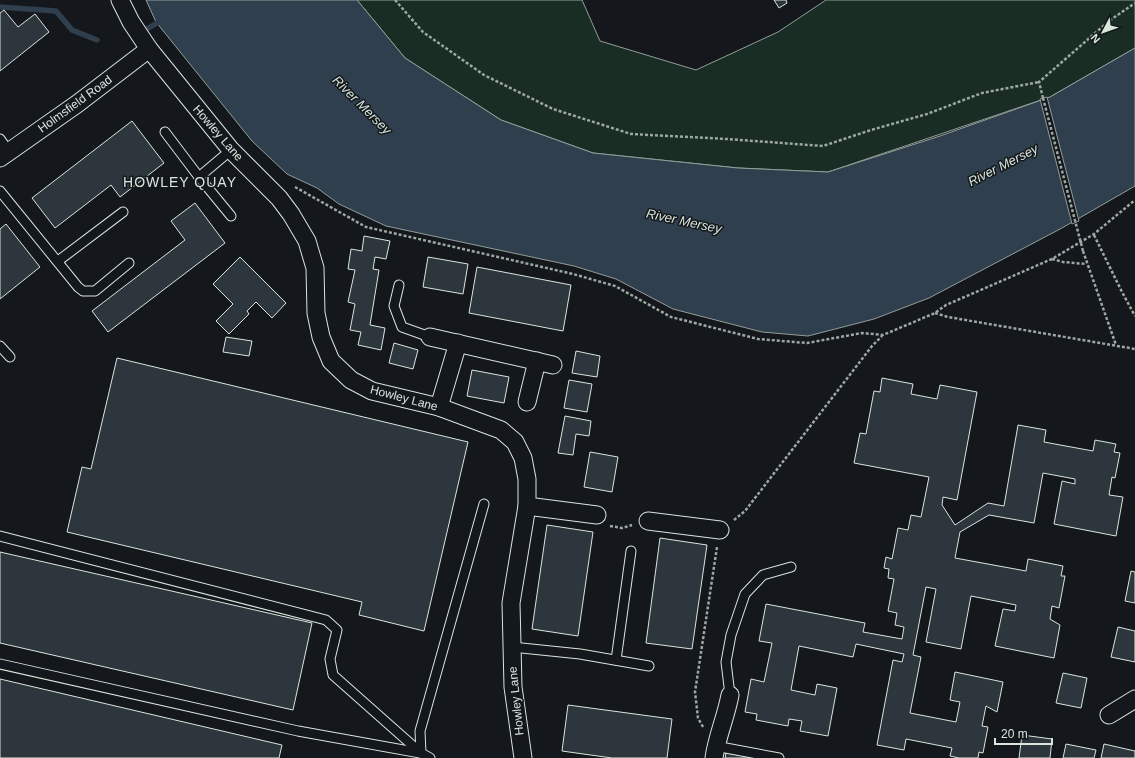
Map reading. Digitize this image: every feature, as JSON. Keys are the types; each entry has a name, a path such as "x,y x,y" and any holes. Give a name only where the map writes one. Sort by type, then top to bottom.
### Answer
{"street":[{"name":"Howley Lane","path":"120,0 131,22 149,49 231,150 279,198 291,214 307,241 315,268 316,313 321,337 331,361 351,380 372,391 439,407 501,430 515,442 524,458 527,479 527,506 511,603 513,687 523,758"},
{"name":"Holmsfield Road","path":"3,150 77,104 149,49"},
{"path":"430,336 553,365"},
{"path":"439,407 458,343"},
{"path":"527,402 536,361"},
{"path":"527,506 597,515"},
{"path":"648,521 720,530"},
{"path":"715,752 727,712 730,695"},
{"path":"1109,715 1135,700"}],"lane":[{"path":"165,132 231,216"},
{"path":"199,177 231,150"},
{"path":"0,191 78,287 84,291 95,291 129,263"},
{"path":"58,261 123,212"},
{"path":"399,285 394,306 402,327 430,336"},
{"path":"0,346 10,357"},
{"path":"421,753 420,731 484,504"},
{"path":"0,536 326,620 337,630 330,659 333,675 421,753 430,758"},
{"path":"616,660 632,551"},
{"path":"730,695 726,662 731,635 746,594 762,575 791,567"},
{"path":"512,647 580,654 649,666"},
{"path":"0,664 298,731 421,753"},
{"path":"715,752 779,758"}],"path":[{"path":"395,0 423,32 484,75 553,108 631,134 727,138 823,146 927,114 982,93 1038,82 1109,21 1135,3"},
{"path":"1038,82 1086,264 1116,346"},
{"path":"289,182 295,187 366,228 573,274 615,286 671,318 758,339 807,343 862,333 882,335"},
{"path":"715,752 698,718 695,692 720,530 745,511 882,335 935,313 946,305 1052,259 1094,234 1135,200"},
{"path":"1094,234 1135,316"},
{"path":"1052,259 1063,262 1086,264"},
{"path":"935,313 948,317 1135,349"},
{"path":"597,515 595,524 622,528 648,521"}],"green space":[{"path":"357,0 582,0 600,41 696,70 778,32 826,0 1135,0 1135,48 1050,97 828,172 738,168 593,153 501,120 405,58"}],"water":[{"name":"River Mersey","path":"146,0 357,0 405,58 501,120 593,153 738,168 828,172 940,136 1050,97 1135,48 1135,186 1062,228 929,298 874,319 808,336 762,332 673,309 616,279 574,266 386,226 339,204 317,188 287,174 252,141 156,22"}],"pier":[{"path":"1047,97 1079,221 1072,224 1040,99"}],"building":[{"path":"774,0 786,0 787,3 779,8"},
{"path":"4,10 18,27 35,14 49,32 0,71 0,13"},
{"path":"132,121 164,163 120,197 111,185 55,228 32,198"},
{"path":"195,203 225,243 108,332 92,311 185,240 171,221"},
{"path":"6,224 40,267 0,299 0,229"},
{"path":"364,236 390,241 386,259 375,257 373,269 379,270 370,325 385,328 381,350 358,345 361,332 350,330 355,304 348,302 355,270 348,269 351,249 362,251"},
{"path":"240,257 286,303 272,318 256,302 247,311 249,314 229,334 216,321 233,304 213,284"},
{"path":"428,257 468,264 463,294 423,287"},
{"path":"477,267 571,285 563,331 469,313"},
{"path":"226,337 252,341 249,356 223,352"},
{"path":"394,343 418,350 413,369 389,363"},
{"path":"576,351 600,356 597,377 572,373"},
{"path":"117,358 468,442 424,631 359,615 362,602 67,532 82,467 91,469"},
{"path":"472,370 509,377 504,403 467,396"},
{"path":"882,378 913,384 911,394 937,399 940,385 977,392 957,500 943,497 942,505 955,525 988,503 1004,506 1018,425 1046,430 1044,442 1093,451 1095,440 1116,444 1114,452 1120,453 1115,478 1112,477 1109,495 1123,497 1116,536 1054,524 1062,481 1075,484 1075,479 1043,473 1034,523 989,515 960,532 955,558 1026,571 1028,559 1063,566 1061,576 1065,576 1059,608 1052,606 1050,619 1060,625 1054,658 995,646 1003,609 1015,611 1016,605 971,596 961,649 926,642 936,589 926,587 913,655 921,657 910,713 956,722 960,702 950,700 955,672 1003,682 997,712 986,706 982,726 988,727 983,753 979,752 978,758 959,758 950,756 952,748 906,739 904,750 877,745 893,660 902,662 904,654 856,644 853,657 799,646 791,690 815,695 817,684 837,688 828,736 800,731 802,721 789,719 788,726 756,720 757,714 745,712 751,679 764,682 772,643 759,641 766,604 865,623 863,632 902,639 904,627 895,625 897,613 888,611 894,579 888,578 889,569 884,568 886,557 892,559 898,528 908,530 911,515 921,517 929,477 854,463 860,433 866,434 874,391 880,392"},
{"path":"569,380 592,384 587,412 564,408"},
{"path":"565,416 591,421 589,436 576,434 573,455 558,453"},
{"path":"590,452 618,457 612,492 584,487"},
{"path":"547,525 593,532 578,636 532,629"},
{"path":"660,538 707,545 692,649 646,643"},
{"path":"0,552 312,623 293,710 0,643"},
{"path":"1131,571 1135,572 1135,603 1125,601"},
{"path":"1118,627 1135,631 1135,662 1111,657"},
{"path":"1063,673 1087,678 1081,708 1056,703"},
{"path":"0,679 282,745 279,758 0,758"},
{"path":"568,705 672,719 667,758 612,758 562,751"},
{"path":"1022,735 1052,739 1050,758 1019,758"},
{"path":"1066,744 1096,750 1094,758 1063,758"},
{"path":"1104,744 1135,751 1135,758 1101,758"},
{"path":"726,753 750,757 750,758 725,758"}],"waterway":[{"path":"0,7 56,11 72,30 97,40"},
{"path":"147,29 162,20"}],"district":[{"name":"HOWLEY QUAY","path":"180,182"}]}
